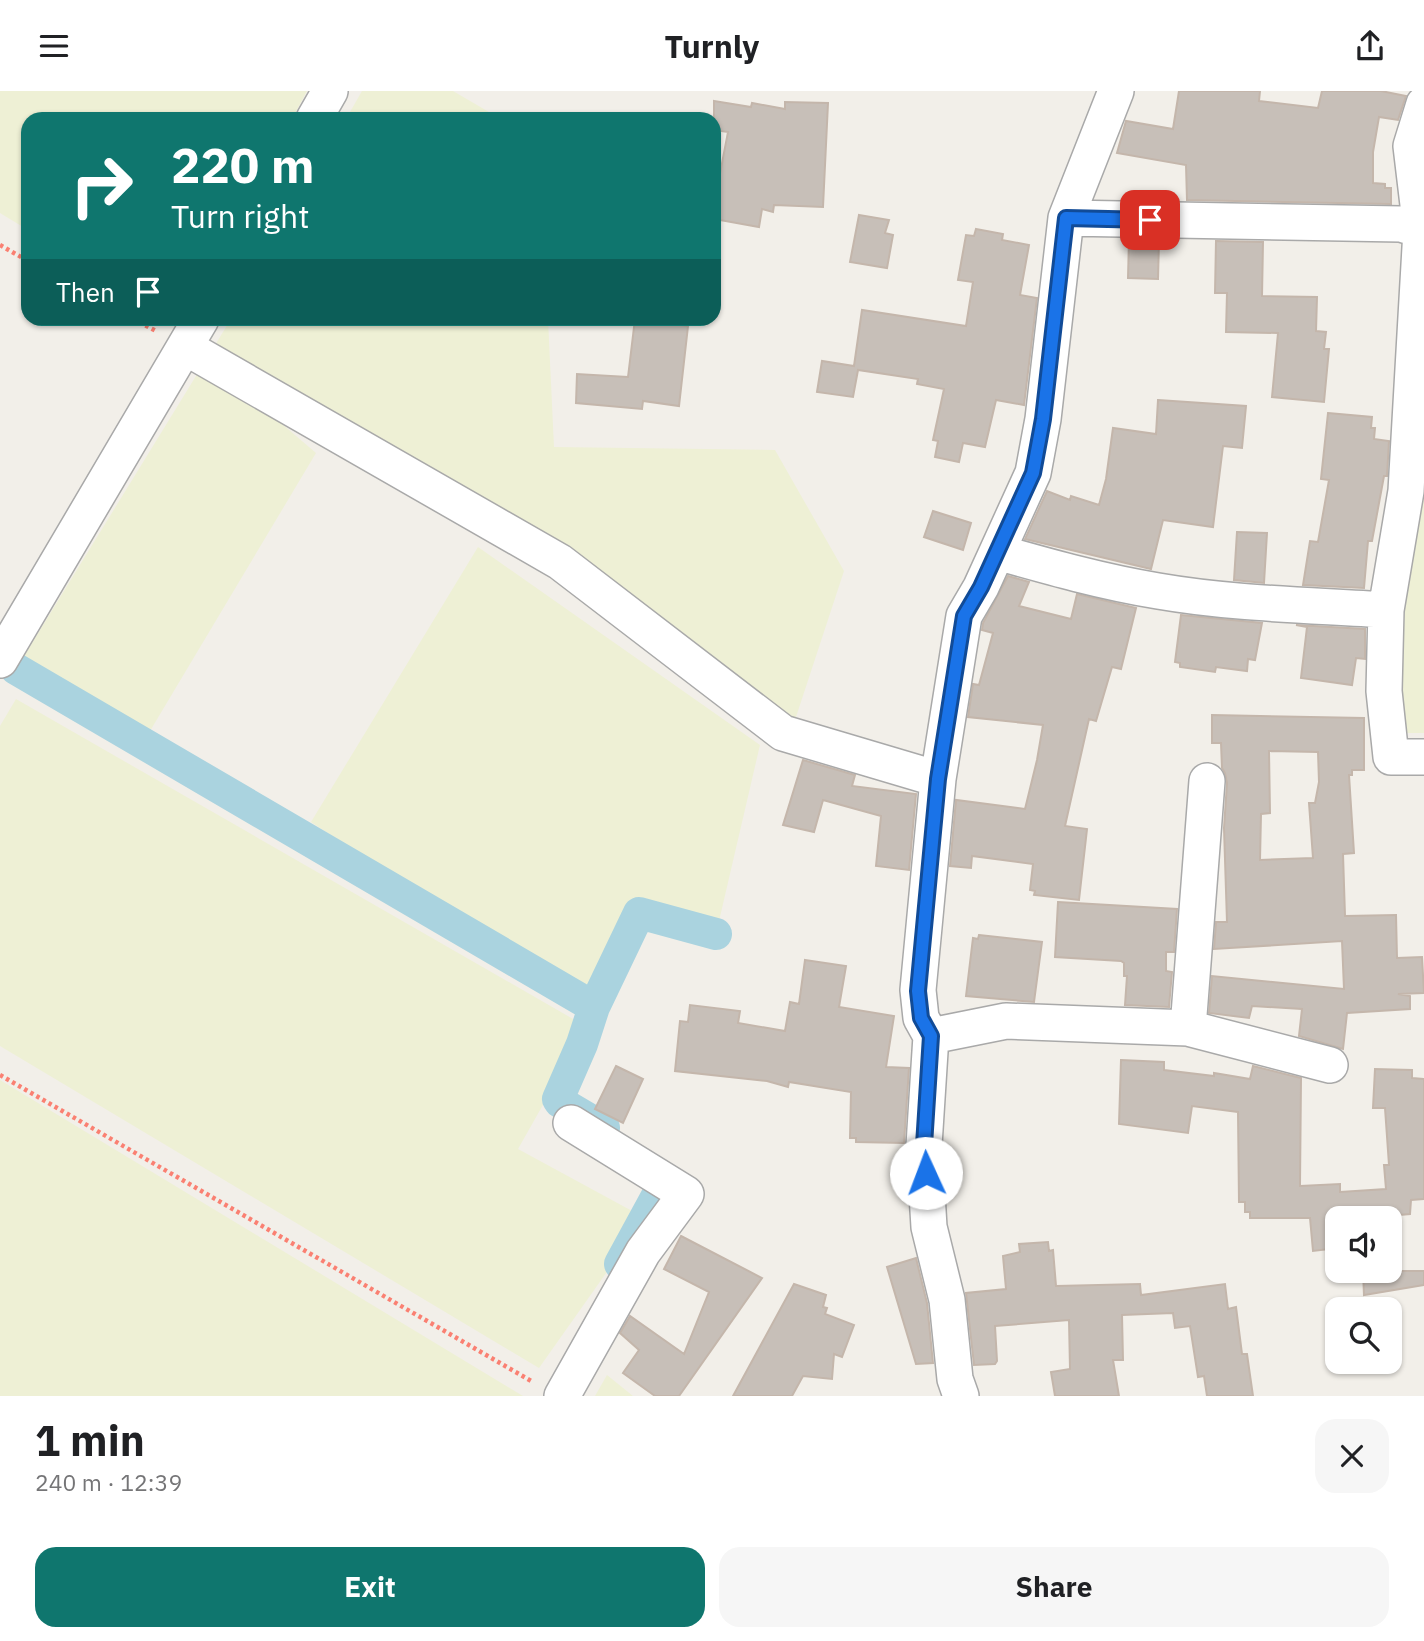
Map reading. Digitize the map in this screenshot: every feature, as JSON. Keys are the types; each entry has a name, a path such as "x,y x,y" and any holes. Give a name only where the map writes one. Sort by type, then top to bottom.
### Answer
{"street":[{"path":"318,112 330,91"},
{"path":"961,1396 955,1379 947,1300 929,1227 924,1145 931,1036 921,1018 918,991 938,779 964,616 1033,473 1045,407 1066,218 1116,91"},
{"path":"1424,104 1411,146 1421,230 1406,491 1386,610 1384,691 1391,757 1424,757"},
{"path":"1066,218 1401,224 1421,230"},
{"path":"0,660 193,333 560,562 783,733 938,779"},
{"path":"997,552 1157,591 1260,603 1386,610"},
{"path":"1188,1028 1207,781"},
{"path":"931,1036 1006,1021 1188,1028 1330,1065"},
{"path":"553,1393 643,1252 687,1194 572,1123"}],"path":[{"path":"0,245 21,257"},
{"path":"0,1075 553,1393"}],"green space":[{"path":"0,91 307,91 296,112 21,112 21,226 0,213"},
{"path":"362,91 453,91 489,112 350,112"},
{"path":"227,326 548,326 554,447 775,450 844,571 795,720 212,364 316,453 150,731 16,669"},
{"path":"1424,447 1424,733 1389,733"},
{"path":"478,547 760,745 716,934 639,913 583,1000 311,822"},
{"path":"16,699 587,1027 518,1149 645,1218 539,1368 0,1046 0,726"},
{"path":"0,1080 523,1396 0,1396"},
{"path":"607,1375 633,1396 595,1396"}],"building":[{"path":"1179,91 1260,91 1259,101 1318,108 1322,91 1381,91 1406,96 1398,120 1379,117 1373,152 1373,183 1385,184 1385,188 1391,188 1391,204 1187,200 1186,165 1117,153 1126,121 1173,129"},
{"path":"714,101 751,107 752,103 785,109 785,102 828,103 823,207 774,205 773,212 762,209 759,227 721,220 721,169 728,132 721,131 721,112 714,112"},
{"path":"859,215 889,220 885,233 893,235 887,268 850,262"},
{"path":"976,229 1003,234 1002,240 1029,245 1020,295 1037,298 1024,405 996,400 985,447 963,443 959,462 935,457 938,441 933,440 944,389 917,384 918,379 858,370 853,397 817,392 822,361 854,366 862,310 966,326 973,282 958,280 966,235 974,236"},
{"path":"1129,239 1159,240 1158,279 1128,278"},
{"path":"1216,241 1263,242 1262,296 1317,297 1316,331 1326,332 1324,349 1329,349 1324,402 1272,397 1278,333 1226,332 1227,293 1215,293"},
{"path":"634,326 688,326 679,406 643,401 642,409 576,403 577,374 628,377"},
{"path":"1158,400 1246,406 1242,448 1223,446 1213,527 1163,520 1151,569 1025,539 1047,491 1070,500 1071,496 1099,505 1106,479 1113,428 1156,434"},
{"path":"1328,413 1372,417 1374,439 1389,441 1387,476 1384,476 1372,541 1368,541 1364,588 1303,585 1310,541 1318,542 1329,480 1321,479"},
{"path":"933,511 971,523 963,550 924,537"},
{"path":"1237,532 1267,533 1264,583 1234,580"},
{"path":"1008,576 1029,582 1019,606 1071,619 1077,594 1136,608 1121,669 1112,667 1096,721 1089,719 1065,826 1087,829 1079,900 1034,895 1035,891 1030,890 1033,864 972,856 971,868 950,866 956,800 1025,809 1037,760 1043,725 968,717 973,684 979,685 993,633 982,630 983,623"},
{"path":"1181,615 1262,623 1255,660 1248,659 1247,671 1216,667 1215,672 1180,667 1180,663 1175,662"},
{"path":"1296,625 1365,629 1365,659 1356,658 1352,685 1301,678 1307,627"},
{"path":"1212,715 1364,718 1364,770 1352,770 1352,775 1349,775 1354,853 1343,854 1345,916 1396,915 1397,958 1422,957 1424,993 1398,994 1410,996 1410,1009 1347,1013 1343,1049 1299,1036 1302,1009 1252,1006 1249,1018 1209,1013 1212,976 1344,989 1342,941 1214,949 1216,922 1227,922 1224,828 1227,783 1222,768 1221,743 1212,743","holes":["1269,751 1318,752 1319,782 1315,803 1309,803 1313,858 1260,860 1261,814 1270,813"]},
{"path":"803,760 855,775 852,786 916,794 909,870 876,866 881,816 823,800 814,832 783,825"},
{"path":"1058,902 1177,909 1174,952 1166,952 1166,971 1172,972 1169,1007 1125,1005 1127,976 1124,976 1124,963 1121,961 1055,957"},
{"path":"979,935 1042,942 1034,1002 966,996 973,938 978,939"},
{"path":"805,960 846,966 839,1007 894,1016 886,1067 909,1068 904,1143 856,1142 856,1138 850,1138 851,1092 789,1082 788,1087 767,1081 675,1071 680,1021 688,1022 690,1005 740,1011 738,1023 785,1031 790,1002 799,1004"},
{"path":"1121,1060 1164,1062 1164,1070 1214,1076 1214,1073 1250,1079 1253,1066 1301,1078 1300,1186 1340,1184 1340,1192 1386,1189 1384,1165 1389,1165 1385,1108 1373,1108 1375,1069 1412,1070 1412,1078 1424,1079 1424,1199 1411,1200 1410,1214 1402,1215 1402,1206 1325,1206 1325,1250 1313,1251 1310,1218 1250,1218 1250,1212 1245,1212 1245,1202 1239,1202 1238,1112 1192,1106 1188,1133 1119,1124"},
{"path":"616,1066 643,1079 623,1123 595,1109"},
{"path":"681,1236 762,1278 679,1396 655,1396 623,1373 639,1350 620,1333 630,1316 684,1354 709,1292 664,1269"},
{"path":"1048,1242 1049,1251 1053,1250 1056,1286 1140,1284 1141,1295 1225,1284 1228,1309 1236,1307 1242,1354 1247,1354 1253,1396 1207,1396 1204,1376 1198,1377 1190,1326 1175,1328 1173,1313 1122,1315 1123,1360 1113,1360 1119,1396 1055,1396 1051,1372 1070,1369 1069,1320 995,1326 997,1361 995,1364 974,1365 966,1293 1006,1289 1003,1256 1020,1252 1019,1244"},
{"path":"916,1258 927,1303 933,1363 916,1364 887,1267"},
{"path":"1402,1271 1424,1271 1424,1285 1364,1295 1364,1283 1402,1283"},
{"path":"794,1284 826,1295 823,1307 827,1308 825,1314 854,1325 842,1357 834,1354 832,1379 803,1376 792,1396 733,1396"}],"waterway":[{"path":"16,669 594,1007"},
{"path":"604,1128 558,1099 582,1044 594,1007 639,913 716,934"},
{"path":"620,1264 663,1185"}],"route":[{"path":"926,1173 924,1145 931,1036 921,1018 918,991 938,779 964,616 981,587 1033,473 1048,382 1066,218 1150,220"}]}
